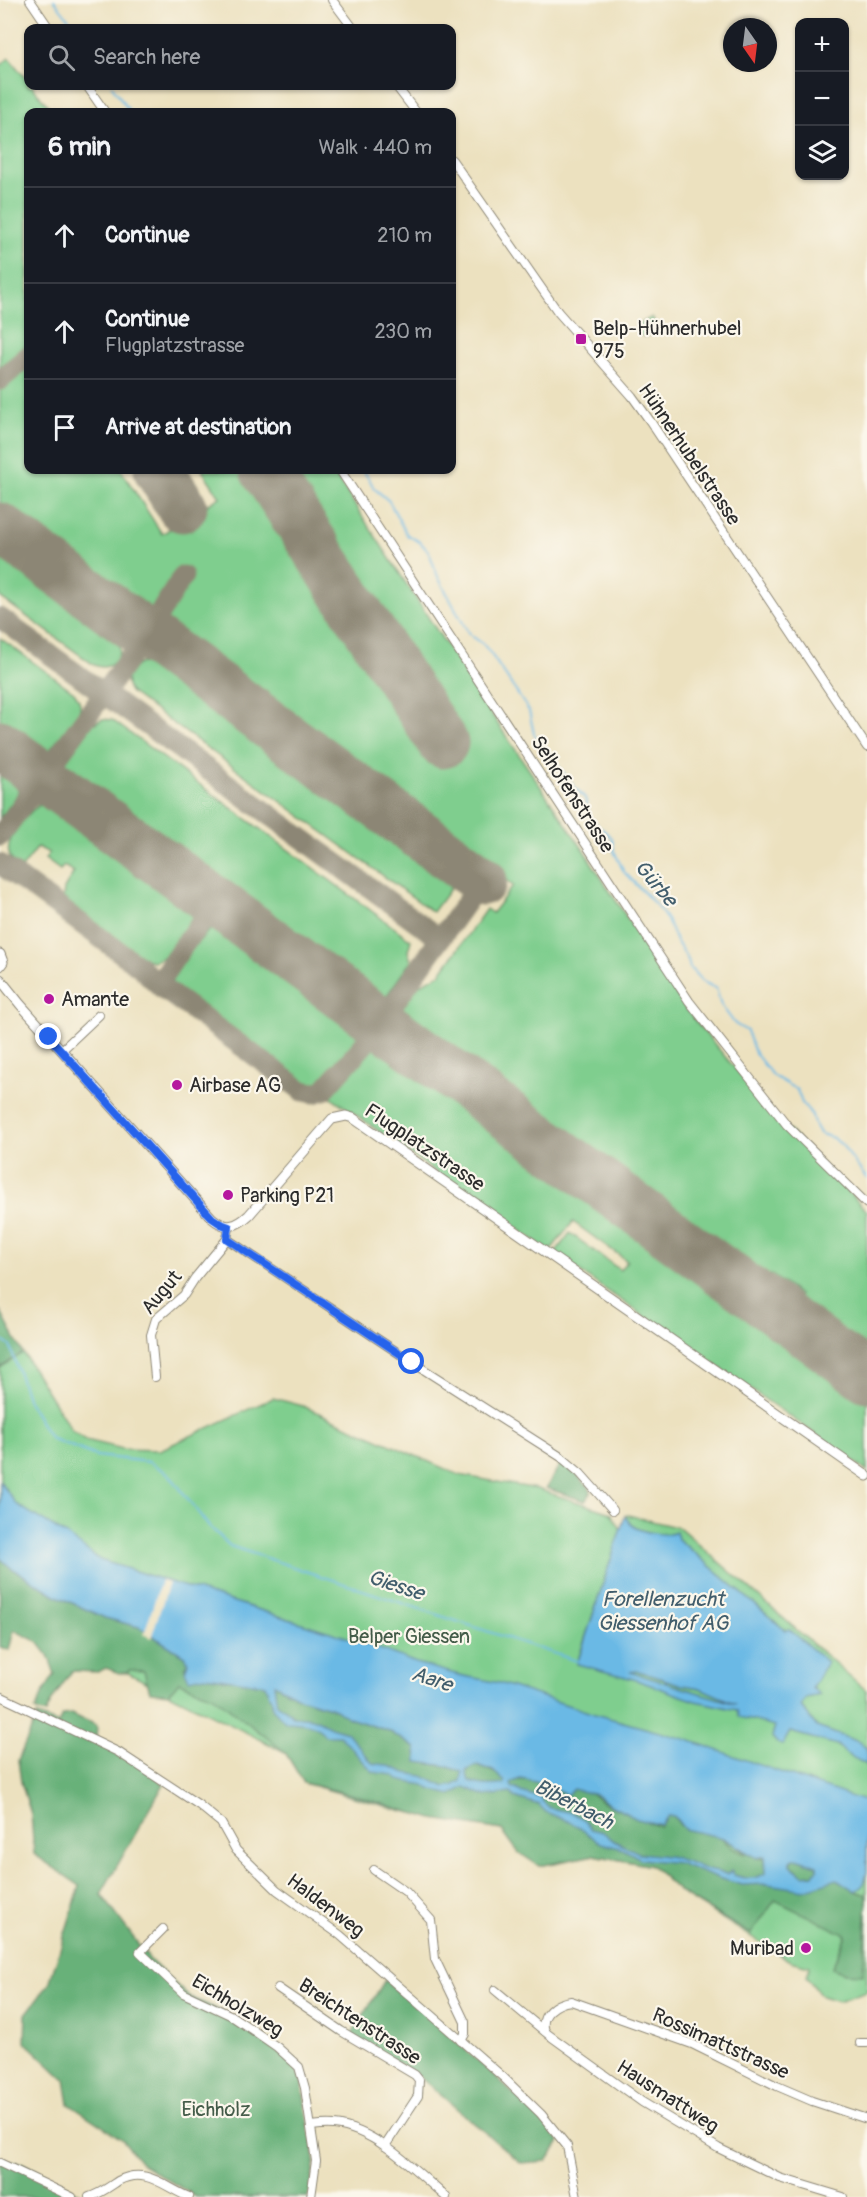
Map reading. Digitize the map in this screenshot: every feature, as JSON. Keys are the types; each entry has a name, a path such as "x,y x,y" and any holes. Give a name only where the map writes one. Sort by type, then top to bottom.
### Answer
{"street":[{"path":"30,0 46,24"},
{"path":"332,0 350,24"},
{"path":"90,90 102,108"},
{"path":"399,90 413,108"},
{"name":"Hühnerhubelstrasse","path":"456,166 558,312 632,396 650,421 867,747"},
{"name":"Selhofenstrasse","path":"343,474 689,1001 787,1125 867,1204"},
{"path":"0,954 3,962 0,966"},
{"path":"0,979 212,1218 229,1227 227,1239 412,1362 561,1457 580,1473 613,1510"},
{"path":"63,1049 99,1015"},
{"name":"Flugplatzstrasse","path":"229,1227 249,1215 328,1123 338,1116 353,1118 867,1476"},
{"name":"Augut","path":"154,1377 151,1335 156,1319 184,1295 227,1239"},
{"name":"Haldenweg","path":"0,1696 118,1752 221,1822 236,1850 277,1890 340,1935 526,2099 562,2139 570,2154 577,2197"},
{"path":"374,1870 406,1892 431,1920 435,1959 465,2022 465,2034 461,2041"},
{"name":"Eichholzweg","path":"163,1929 140,1952 189,1997 233,2017 277,2047 299,2067 303,2078 316,2161 311,2197"},
{"name":"Breichtenstrasse","path":"278,1988 340,2031 416,2075 419,2080 418,2096 385,2146"},
{"name":"Hausmattweg","path":"495,1990 544,2031 642,2102 718,2148 780,2178 843,2197"},
{"name":"Rossimattstrasse","path":"544,2031 544,2018 553,2007 561,2002 571,2001 692,2044 777,2086 812,2101 867,2119"},
{"path":"311,2126 335,2125 354,2129 385,2146 446,2197"},
{"path":"0,2163 72,2197"},
{"path":"89,2197 126,2177 140,2175 158,2180 189,2197"}],"green space":[{"path":"9,58 24,76 24,90 35,90 50,108 24,108 24,350 0,371 0,66"},
{"path":"652,317 659,329 645,337 637,333 636,326"},
{"path":"24,366 24,474 124,474 162,534 220,497 205,474 248,474 438,761 468,743 290,474 335,474 498,724 581,846 686,1010 774,1115 867,1211 867,1356 793,1303 799,1295 772,1275 759,1277 394,1010 417,986 440,974 486,909 492,913 513,886 0,511 0,386"},
{"path":"0,553 118,640 119,652 115,662 100,667 94,665 0,597"},
{"path":"0,638 74,692 80,702 79,713 45,756 0,723"},
{"path":"141,663 154,665 453,885 433,912 130,692 127,683 128,675"},
{"path":"102,719 112,720 411,940 408,951 411,961 382,1002 61,768 93,724"},
{"path":"0,767 15,781 18,791 0,818"},
{"path":"45,803 56,807 190,905 193,912 192,919 166,956 154,961 143,959 63,898 64,889 74,872 64,866 60,870 45,859 49,853 38,847 22,868 11,859 9,847 15,832 26,816"},
{"path":"212,929 220,929 229,933 353,1025 358,1035 354,1048 324,1082 316,1087 305,1087 175,992 172,982 174,974 196,944"},
{"path":"378,1045 387,1048 728,1298 769,1335 773,1331 867,1399 867,1472 554,1254 570,1233 620,1270 627,1261 573,1222 550,1251 330,1096 373,1047"},
{"path":"0,1311 23,1353 0,1368"},
{"name":"Belper Giessen","path":"0,1313 72,1431 86,1440 123,1449 160,1450 273,1398 303,1406 459,1475 537,1489 611,1513 621,1529 579,1657 700,1688 737,1704 816,1726 801,1706 806,1698 819,1695 812,1688 827,1662 789,1630 785,1630 678,1539 676,1533 662,1534 640,1530 633,1526 625,1516 680,1528 867,1691 867,1903 846,1935 832,1968 845,1973 863,1973 867,1912 867,1991 838,2001 822,1996 806,1977 809,1966 790,1961 681,1893 652,1866 594,1855 539,1866 502,1830 403,1811 304,1783 285,1752 102,1660 0,1624"},
{"path":"562,1461 590,1488 591,1493 585,1501 546,1488"},
{"path":"0,1558 10,1567 57,1596 105,1618 139,1627 186,1657 188,1662 185,1668 205,1676 265,1685 274,1684 300,1698 336,1709 349,1718 389,1731 416,1748 417,1761 466,1771 477,1765 514,1781 526,1780 538,1783 560,1794 570,1784 608,1805 660,1827 669,1809 680,1825 714,1827 727,1844 736,1850 746,1854 723,1838 757,1858 765,1859 766,1873 837,1879 855,1891 867,1895 863,1974 845,1973 832,1968 846,1935 775,1900 751,1934 681,1893 652,1866 594,1855 539,1866 518,1852 502,1830 433,1819 304,1783 285,1752 213,1696 179,1682 169,1694 150,1692 144,1671 129,1670 127,1673 119,1673 106,1668 98,1672 72,1671 46,1713 41,1713 35,1710 55,1674 48,1655 38,1642 14,1630 9,1650 0,1647"},
{"name":"Eichholz","path":"71,1714 97,1726 96,1738 104,1746 110,1744 128,1755 164,1784 101,1894 150,1960 188,1996 219,2010 295,2064 301,2078 315,2160 309,2197 196,2197 142,2164 123,2140 69,2104 65,2080 25,2042 26,2014 49,1984 80,1886 34,1854 31,1814 21,1782 18,1760 37,1716 59,1724 63,1715"},
{"path":"796,1858 817,1865 819,1869 813,1874 803,1875 790,1864"},
{"path":"385,1980 466,2050 546,2124 560,2142 547,2161 521,2163 416,2074 351,2035"},
{"path":"0,2159 22,2163 82,2195 81,2197 0,2197"}],"water":[{"name":"Aare","path":"0,1481 16,1504 68,1536 100,1560 362,1642 419,1664 500,1683 598,1715 688,1740 867,1802 865,1882 855,1891 837,1879 804,1890 767,1884 742,1885 679,1863 641,1859 623,1849 601,1843 572,1823 546,1812 539,1805 514,1797 511,1793 485,1796 465,1787 451,1795 429,1789 424,1785 402,1781 393,1775 373,1772 340,1736 325,1736 312,1726 285,1722 272,1708 272,1701 265,1685 205,1676 189,1679 185,1671 188,1662 186,1657 139,1627 105,1618 57,1596 10,1567 0,1558","holes":["274,1684 300,1698 336,1709 349,1718 389,1731 416,1748 417,1762 446,1766 462,1772 461,1781 445,1787 423,1776 372,1763 347,1732 313,1718 293,1716 277,1704","477,1765 493,1771 505,1782 491,1785 473,1783 469,1781 466,1771","520,1779 551,1787 567,1796 573,1789 596,1795 637,1819 661,1825 668,1816 674,1816 684,1829 723,1838 757,1858 765,1856 766,1873 758,1877 746,1878 734,1875 731,1871 728,1874 707,1870 668,1856 639,1853 614,1841 603,1832 591,1829 582,1818 573,1813 550,1808 541,1798 521,1792 512,1787 511,1783","796,1858 817,1865 818,1869 813,1874 803,1875 790,1865 790,1861"]},
{"name":"Forellenzucht Giessenhof AG","path":"625,1516 633,1526 640,1530 662,1534 676,1532 678,1539 785,1630 789,1629 827,1662 812,1688 820,1695 806,1698 801,1706 817,1727 859,1742 867,1749 867,1765 846,1754 837,1745 790,1732 783,1744 777,1743 772,1737 775,1726 739,1717 737,1710 696,1701 633,1679 577,1664","holes":["638,1671 682,1685 700,1688 736,1704 630,1672"]}],"pier":[{"path":"161,1581 169,1583 151,1638 144,1634"}],"waterway":[{"name":"Gürbe","path":"54,0 69,19 70,24"},
{"name":"Gürbe","path":"115,90 127,108"},
{"name":"Gürbe","path":"366,474 375,489 389,501 407,535 420,542 429,552 438,577 469,634 483,644 491,654 529,711 534,734 585,798 590,818 612,838 614,851 624,872 657,906 667,920 690,968 703,982 716,988 721,1005 735,1024 747,1031 755,1053 772,1075 797,1090 802,1103 812,1115 815,1127 821,1134 833,1138 842,1145 867,1179"},
{"name":"Giesse","path":"0,1339 10,1346 28,1401 50,1438 96,1456 149,1462 169,1474 207,1524 230,1546 580,1662"}],"taxiway":[{"path":"0,380 24,359"},
{"path":"0,836 146,635 183,576"},
{"path":"0,618 439,938"},
{"path":"15,756 24,766 28,777 29,788 25,801"},
{"path":"28,799 43,791 58,792 69,796"},
{"path":"0,864 139,966 161,987 303,1091 314,1093 324,1090 374,1036 389,1034 410,1044"},
{"path":"368,1040 482,880"},
{"path":"194,887 205,903 206,912 202,922"},
{"path":"165,990 161,984 162,977 200,924 218,912 235,916"},
{"path":"358,1007 370,1022 371,1030 368,1040"}],"runway":[{"path":"161,474 182,507"},
{"path":"268,474 443,743"},
{"path":"0,528 482,880"},
{"path":"0,745 867,1377"}],"place":[{"name":"Belp-Hühnerhubel 975","path":"581,339"},
{"name":"Amante","path":"49,999"},
{"name":"Airbase AG","path":"177,1085"},
{"name":"Parking P21","path":"228,1195"},
{"name":"Muribad","path":"806,1948"}],"route":[{"path":"49,1037 67,1054 212,1218 229,1227 227,1239 412,1362"}],"water label":[{"name":"Biberbach","path":"574,1804"}]}
